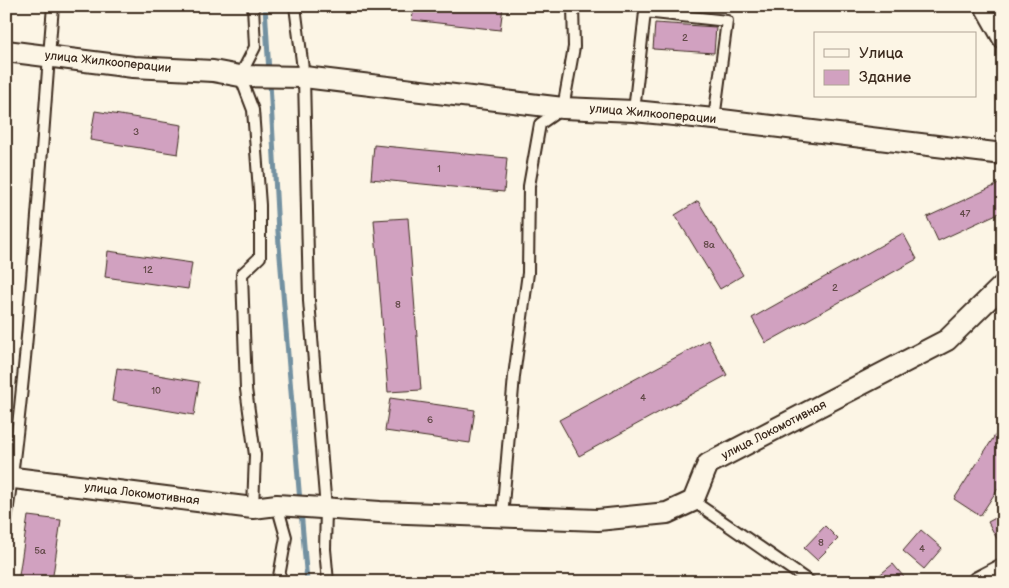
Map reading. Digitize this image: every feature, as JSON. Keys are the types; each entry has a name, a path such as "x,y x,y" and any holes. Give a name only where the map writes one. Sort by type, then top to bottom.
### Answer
{"street":[{"path":"985,6 1003,38"},
{"name":"улица Жилкооперации","path":"6,50 133,67 213,71 240,76 304,77 562,108 634,111 714,119 1003,154"},
{"name":"улица Локомотивная","path":"693,501 708,464 947,340 1003,285"},
{"name":"улица Локомотивная","path":"9,478 253,508 278,505 326,508"},
{"path":"326,508 598,520 667,513 693,501"},
{"path":"978,582 1003,569"}],"lane":[{"path":"6,522 9,478 28,323 53,6"},
{"path":"253,6 255,47 240,76 253,110 260,205 260,257 242,274 246,389 255,455 253,508"},
{"path":"295,6 304,77 309,301 326,508 325,549 328,582"},
{"path":"502,517 514,376 528,272 529,186 540,124 562,108 574,47 573,6"},
{"path":"634,111 644,12 727,20 714,119"},
{"path":"693,501 810,582"},
{"path":"278,505 286,537 278,582"}],"building":[{"path":"414,6 503,7 500,30 412,20"},
{"path":"655,23 716,27 714,53 653,49"},
{"path":"95,111 182,125 178,154 90,140"},
{"path":"374,145 507,158 504,192 371,179"},
{"path":"1003,182 1003,211 938,241 927,217"},
{"path":"698,201 743,275 720,289 675,215"},
{"path":"408,218 421,390 388,392 374,220"},
{"path":"903,233 917,259 766,343 752,318"},
{"path":"108,251 192,263 188,289 105,277"},
{"path":"708,340 727,375 579,456 559,420"},
{"path":"117,368 199,382 194,415 112,401"},
{"path":"390,398 475,410 470,443 385,431"},
{"path":"1003,423 1003,481 980,516 954,499"},
{"path":"1003,514 1003,548 1002,548 988,522"},
{"path":"28,516 61,520 52,582 18,582"},
{"path":"825,526 838,539 817,560 804,548"},
{"path":"921,530 942,548 924,569 903,551"},
{"path":"893,564 908,582 882,582 877,577"},
{"path":"127,573 197,582 126,582"}],"waterway":[{"path":"265,6 269,73"},
{"path":"270,82 278,232 300,502"},
{"path":"301,510 307,582"}]}
